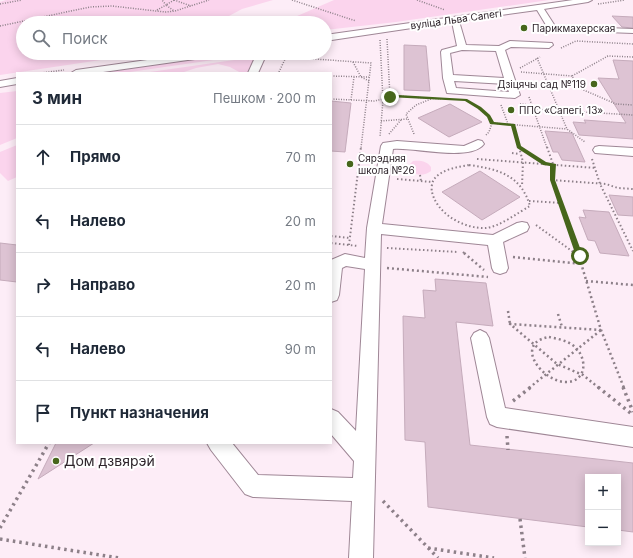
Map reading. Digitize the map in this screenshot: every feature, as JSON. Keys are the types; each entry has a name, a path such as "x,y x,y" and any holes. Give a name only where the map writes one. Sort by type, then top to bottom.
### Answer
{"street":[{"name":"вуліца Льва Сапегі","path":"332,37 588,0"},
{"path":"539,7 552,28 633,31"},
{"path":"454,20 462,47"},
{"path":"500,49 515,95 451,92 445,52 462,47 500,49 510,44 553,47"},
{"path":"83,72 167,60"},
{"path":"253,72 259,60"},
{"path":"448,78 511,81"},
{"path":"0,84 16,82"},
{"path":"361,558 372,494 365,457 376,260 387,146 466,150 478,144"},
{"path":"595,153 633,152"},
{"path":"379,228 497,254 524,219"},
{"path":"332,282 336,264 345,260 376,260"},
{"path":"480,338 498,417 633,437"},
{"path":"332,420 365,457"},
{"path":"219,444 253,486 372,494"}],"path":[{"path":"0,4 22,0"},
{"path":"162,0 166,5 175,11"},
{"path":"157,10 174,0 192,6"},
{"path":"48,16 97,6 175,11 208,0"},
{"path":"292,0 359,22"},
{"path":"417,0 442,7 448,12"},
{"path":"0,26 16,23"},
{"path":"387,35 390,97"},
{"path":"553,47 576,41 633,44"},
{"path":"510,44 538,58 567,128 585,142"},
{"path":"521,79 519,69 544,55"},
{"path":"519,72 572,76 608,56 633,57"},
{"path":"279,72 285,60"},
{"path":"332,60 371,63 349,245"},
{"path":"353,61 361,77 369,81"},
{"path":"332,76 369,77"},
{"path":"572,76 579,88 616,104 633,106"},
{"path":"351,100 354,77"},
{"path":"527,92 553,164 552,180 580,256 601,330 633,412"},
{"path":"332,99 374,101 398,96 446,99"},
{"path":"434,99 416,105 406,114 414,133 438,148"},
{"path":"500,103 508,124"},
{"path":"472,104 488,116 492,123 489,132 478,144"},
{"path":"516,104 532,105"},
{"path":"534,109 633,115"},
{"path":"381,121 407,119"},
{"path":"492,123 567,128"},
{"path":"513,124 523,162 522,186"},
{"path":"518,147 545,164"},
{"path":"512,153 520,154"},
{"path":"595,153 596,168 600,184 633,251"},
{"path":"470,158 596,168"},
{"path":"524,219 530,206 528,196 522,186 512,178 498,171 469,165 454,167 442,171 434,178 432,182 430,188 432,198 440,209 452,218 469,225 487,228 524,219 580,256"},
{"path":"420,174 421,181"},
{"path":"393,179 432,182"},
{"path":"552,180 600,184 618,188 633,189"},
{"path":"529,201 561,203"},
{"path":"379,228 384,248 497,254 582,264"},
{"path":"332,236 350,238"},
{"path":"332,243 349,245 376,260 492,277 463,252"},
{"path":"586,281 633,285"},
{"path":"508,311 510,324 557,364 583,375 633,415"},
{"path":"558,314 562,327"},
{"path":"510,324 601,330"},
{"path":"506,418 505,407 576,348 601,330"},
{"path":"549,336 558,337 576,348 584,361 585,368 583,375 571,382 558,380 545,374 534,360 532,353 534,344 541,338 549,336"},
{"path":"0,528 48,444"},
{"path":"372,494 438,558"},
{"path":"520,519 525,558"},
{"path":"0,539 119,558"},
{"path":"428,548 494,558"}],"shaded area":[{"path":"6,0 273,0 242,9 229,16 16,16 16,60 101,60 0,75 0,2"},
{"path":"334,0 549,0 396,22 332,29 332,16 297,16"},
{"path":"191,60 213,60 130,72 108,72"},
{"path":"234,60 254,60 248,72 239,72 230,67 218,64 184,72 150,72"},
{"path":"16,91 16,138 0,145 0,93"},
{"path":"16,145 16,177 8,181 0,173 0,152"},
{"path":"413,161 425,162 431,167 431,171 421,175 414,173 411,171 409,165"}],"building":[{"path":"612,16 633,17 633,28 622,27"},
{"path":"404,45 426,46 430,91 404,90"},
{"path":"613,60 633,61 633,139 579,135 573,122 586,123 584,120 626,123 598,78 619,79"},
{"name":"Сярэдняя школа №26","path":"332,101 351,103 345,152 332,151"},
{"path":"450,104 482,122 449,137 418,118"},
{"path":"545,131 572,133 585,162 562,160 558,152 553,152"},
{"path":"480,171 520,197 482,220 442,192"},
{"path":"609,195 633,197 633,216 618,215"},
{"path":"583,210 609,212 629,256 600,253 595,241 588,240 579,217 586,218"},
{"path":"0,243 16,245 16,282 0,280"},
{"path":"435,279 486,283 493,326 456,322 470,445 633,463 633,532 621,530 621,474 585,474 585,527 428,507 425,442 405,440 403,316 425,318 423,290 436,291"},
{"name":"Дом дзвярэй","path":"56,444 92,444 38,479"}],"place":[{"name":"Парикмахерская","path":"524,28"},
{"name":"Дзіцячы сад №119","path":"594,84"},
{"name":"ППС «Сапегі, 13»","path":"511,110"},
{"name":"Сярэдняя школа №26","path":"350,164"},
{"name":"Дом дзвярэй","path":"56,461"}],"route":[{"path":"390,97 398,96 466,100 479,108 488,116 492,123 513,124 518,147 545,164 553,164 552,180 580,256"}]}
